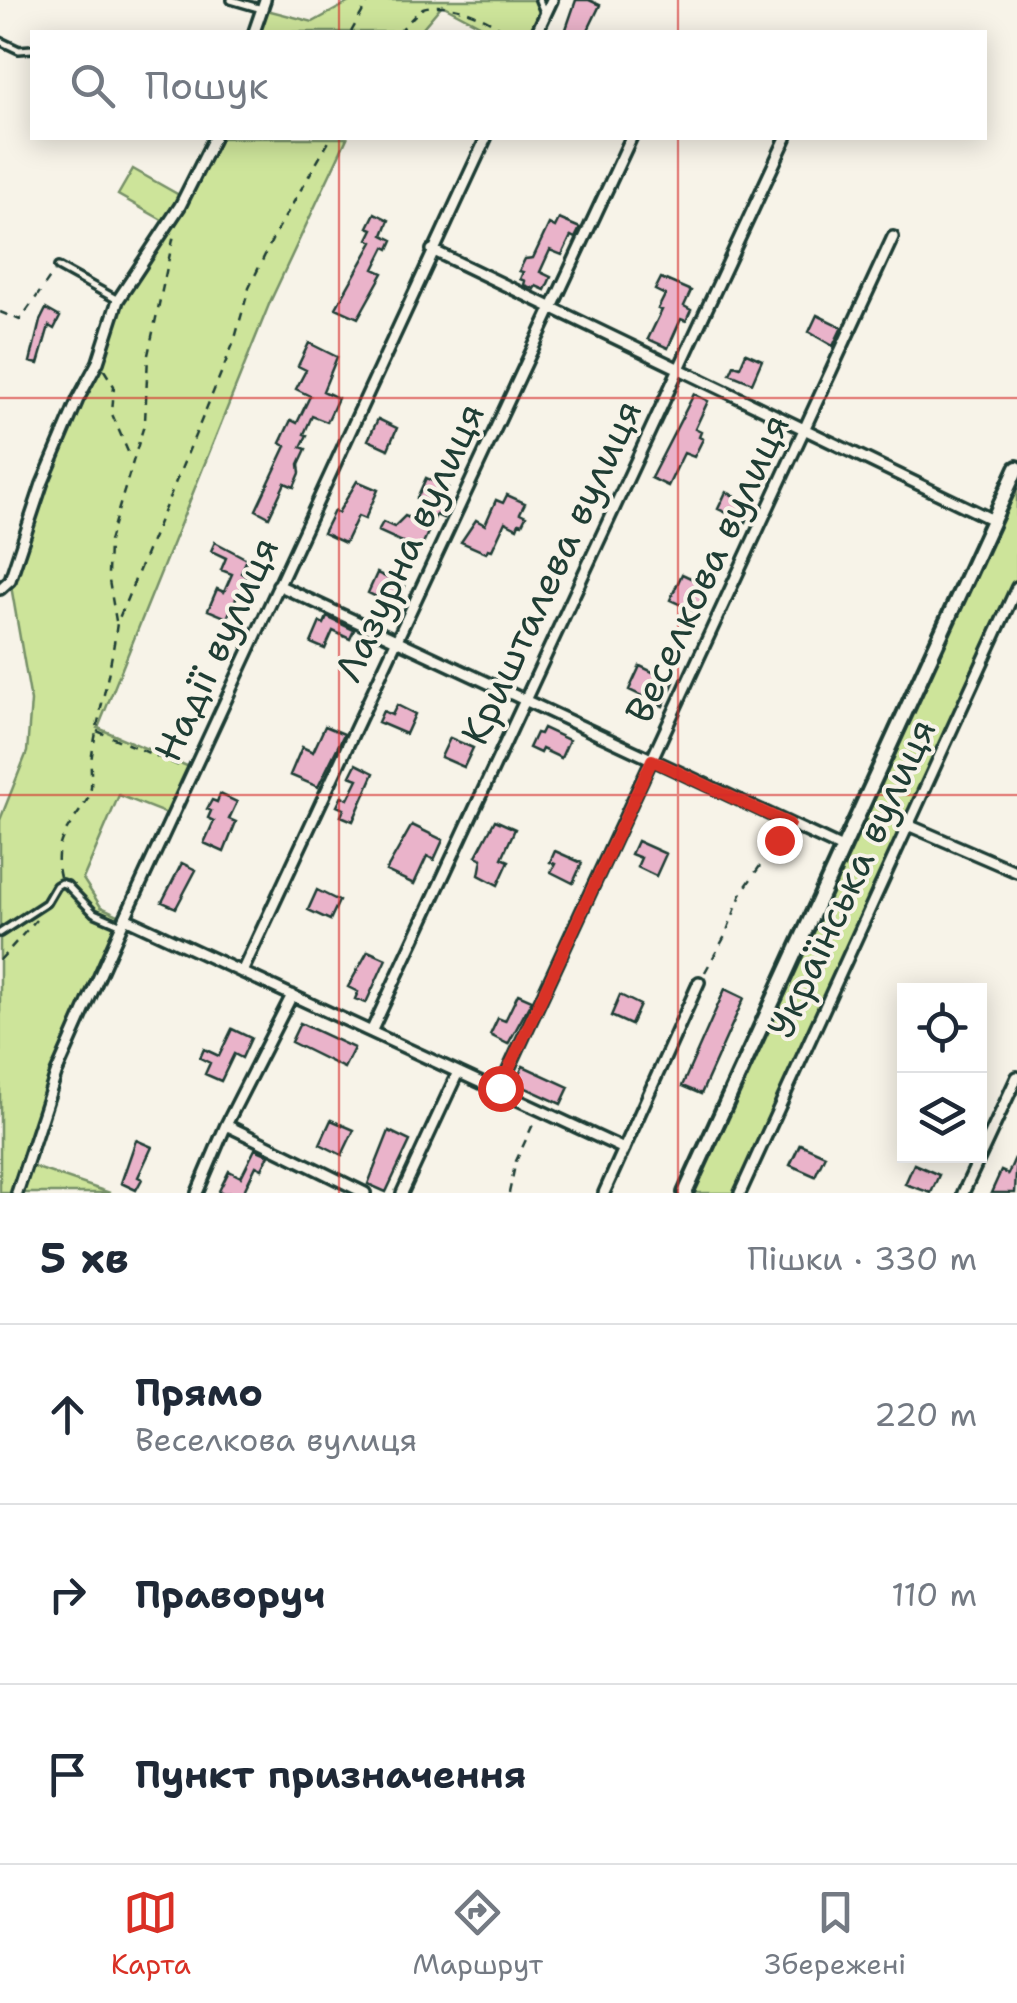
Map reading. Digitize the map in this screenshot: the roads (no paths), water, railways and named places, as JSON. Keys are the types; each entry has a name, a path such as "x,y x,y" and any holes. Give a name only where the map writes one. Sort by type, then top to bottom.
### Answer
{"street":[{"path":"538,30 552,0"},
{"path":"255,30 264,4"},
{"path":"0,589 10,580 42,484 102,349 118,300 180,206 213,140"},
{"name":"Надії вулиця","path":"17,1193 56,1074 485,140"},
{"name":"Лазурна вулиця","path":"242,972 629,140"},
{"name":"Кришталева вулиця","path":"371,1032 785,140"},
{"name":"Веселкова вулиця","path":"500,1088 893,237"},
{"path":"432,250 993,520"},
{"path":"685,1193 993,520 1014,484 1017,468"},
{"path":"278,586 842,848"},
{"name":"Українська вулиця","path":"740,1193 1017,587"},
{"path":"908,825 1017,872"},
{"path":"124,922 242,972 624,1149"},
{"path":"604,1193 699,982"},
{"path":"197,1193 226,1125 292,996"},
{"path":"402,1193 458,1072"},
{"path":"964,1193 1017,1077"},
{"path":"226,1125 365,1193"}],"lane":[{"path":"231,0 264,4"},
{"path":"539,0 545,15"},
{"path":"0,42 30,50"},
{"path":"58,266 118,300"},
{"path":"0,933 46,904 61,883 94,913 124,922"}]}
